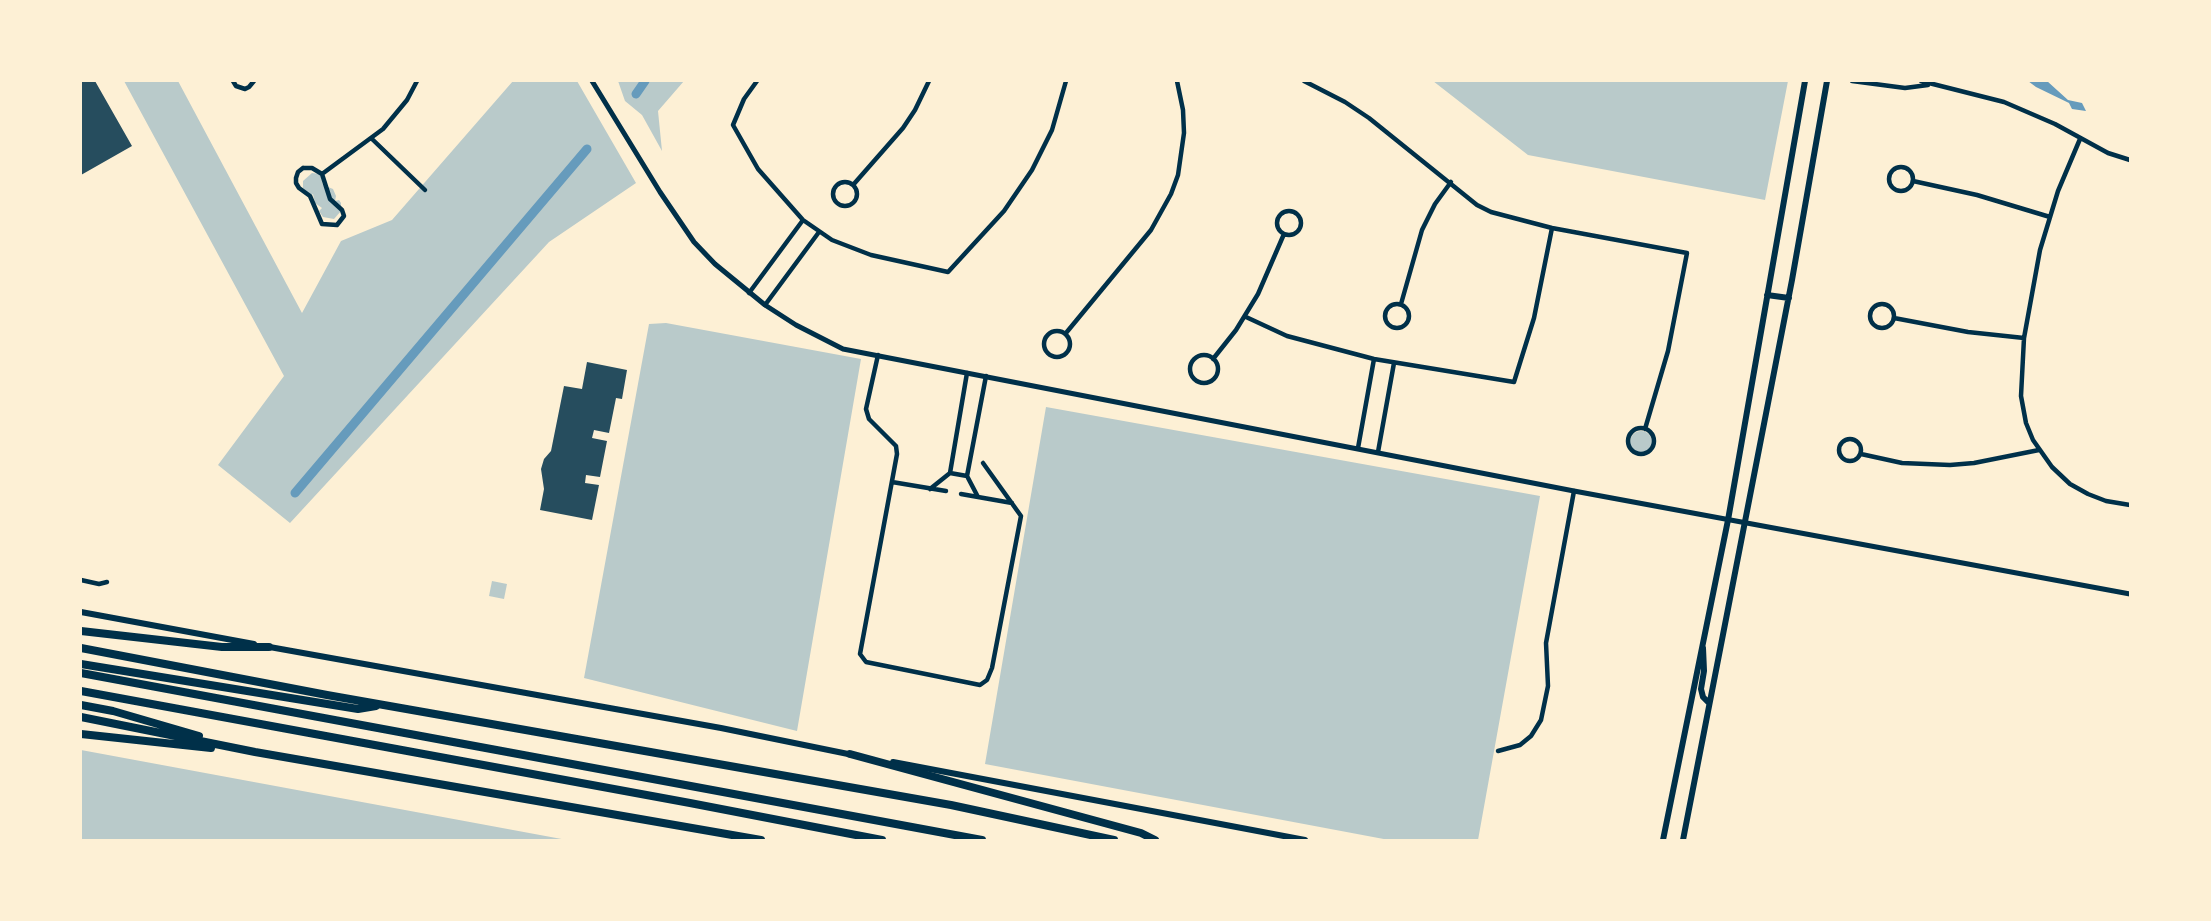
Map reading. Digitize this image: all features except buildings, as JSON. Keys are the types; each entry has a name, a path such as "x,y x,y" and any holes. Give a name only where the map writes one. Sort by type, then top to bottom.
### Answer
{"highway":[{"path":"81,631 222,646 269,647"},
{"path":"81,648 383,705 951,805 1114,840"},
{"path":"81,664 358,709 383,705"},
{"path":"81,673 982,840"},
{"path":"81,691 690,802 882,840"},
{"path":"81,705 113,711 255,752"},
{"path":"81,717 255,752 761,840"},
{"path":"81,734 255,752"},
{"path":"850,754 1141,833 1155,840"}],"main road":[{"path":"1663,840 1728,520 1805,81"},
{"path":"1683,840 1789,298 1827,81"},
{"path":"1767,295 1789,298"},
{"path":"81,612 710,726 1305,840"},
{"path":"1703,639 1704,671 1701,689 1703,697 1709,703"}],"street":[{"path":"233,81 236,86 245,88 255,81"},
{"path":"322,174 371,138 397,115 417,81"},
{"path":"592,81 660,192 694,242 748,293 796,325 843,349 1574,491 2130,594"},
{"path":"757,81 744,99 733,125 758,169 803,220 832,240 872,255 948,272 1004,211 1032,170 1052,130 1066,81"},
{"path":"853,185 903,128 929,81"},
{"path":"1066,333 1151,230 1171,194 1178,175 1184,133 1183,110 1177,81"},
{"path":"1304,81 1345,102 1369,118 1477,205 1491,212 1552,228 1687,253 1668,351 1645,429"},
{"path":"1852,81 1905,88 1930,85"},
{"path":"1921,81 2004,102 2055,124 2080,139 2130,160"},
{"path":"371,138 425,190"},
{"path":"2080,139 2068,164 2040,249 2024,338 2021,396 2026,423 2039,450 2070,484 2106,501 2130,505"},
{"path":"1903,167 1911,172 1913,181 1909,189 1899,191 1891,187 1889,177 1894,169 1903,167"},
{"path":"303,168 312,168 322,174 330,199 342,210 344,216 341,222 333,226 322,224 310,196 299,189 296,183 298,172 303,168"},
{"path":"1913,181 1989,198 2050,217"},
{"path":"845,182 853,185 857,193 854,202 846,205 837,202 833,194 837,186 845,182"},
{"path":"1401,304 1422,230 1435,204 1451,182"},
{"path":"1285,212 1294,212 1301,219 1300,229 1293,235 1284,234 1278,228 1278,218 1285,212"},
{"path":"748,293 803,220"},
{"path":"1246,316 1287,336 1374,359 1514,382 1534,318 1552,228"},
{"path":"765,305 819,231"},
{"path":"1214,359 1246,316 1270,270 1284,234"},
{"path":"1401,304 1408,311 1409,320 1402,327 1393,327 1386,321 1386,312 1392,305 1401,304"},
{"path":"1885,304 1892,309 1894,318 1889,326 1880,328 1872,323 1870,314 1875,306 1885,304"},
{"path":"1894,318 1968,332 2024,338"},
{"path":"1056,330 1066,333 1071,343 1067,353 1058,357 1048,354 1044,345 1047,335 1056,330"},
{"path":"878,355 866,409 869,419 896,446 897,454 860,654 866,662 980,685 987,680 992,668 1021,516 983,463"},
{"path":"1203,355 1214,359 1218,368 1215,378 1205,383 1195,380 1191,370 1194,360 1203,355"},
{"path":"1358,448 1374,359"},
{"path":"1378,452 1394,363"},
{"path":"930,489 950,473 967,373"},
{"path":"978,497 967,476 986,376"},
{"path":"1645,429 1653,435 1653,445 1647,453 1637,454 1629,447 1629,437 1635,430 1645,429"},
{"path":"1854,439 1861,445 1861,454 1855,461 1846,461 1840,455 1839,446 1845,440 1854,439"},
{"path":"1861,454 1902,463 1950,465 1974,463 2039,450"},
{"path":"950,473 967,476"},
{"path":"892,482 946,491"},
{"path":"1498,751 1520,745 1531,736 1541,720 1548,686 1546,643 1574,491"},
{"path":"962,494 1013,503"},
{"path":"81,580 99,584 107,582"}],"shaded area":[{"path":"124,81 178,81 302,313 341,241 392,220 513,81 577,81 636,183 549,242 290,523 218,465 284,376"},
{"path":"618,81 684,81 658,111 662,151 642,115 625,101"},
{"path":"1433,81 1788,81 1765,200 1528,155"},
{"path":"312,173 320,174 323,185 333,189 336,196 335,201 339,200 341,203 341,211 334,219 323,217 319,211 322,208 315,203 313,194 310,196 303,188 303,181"},
{"path":"666,323 861,359 797,731 584,678 649,324"},
{"path":"1046,407 1540,496 1478,840 1389,840 985,764"},
{"path":"1637,431 1645,431 1652,438 1652,446 1645,453 1637,453 1630,446 1630,438"},
{"path":"492,581 507,584 504,599 489,596"},
{"path":"81,750 567,840 81,840"}],"water":[{"path":"2028,81 2047,81 2068,100 2082,103 2086,111 2072,109 2069,103"}],"waterway":[{"path":"636,94 645,81"},
{"path":"295,493 587,149"}]}
